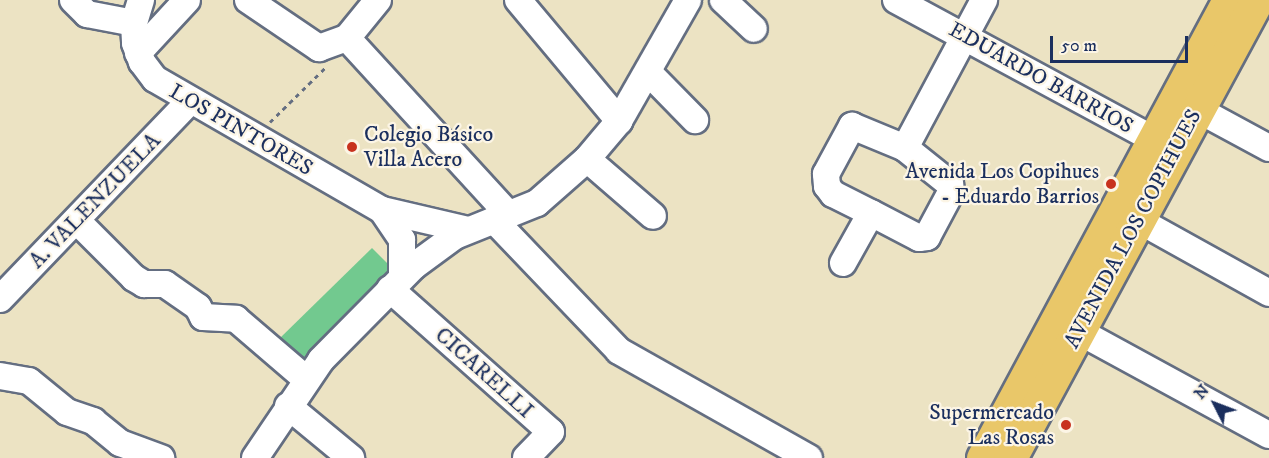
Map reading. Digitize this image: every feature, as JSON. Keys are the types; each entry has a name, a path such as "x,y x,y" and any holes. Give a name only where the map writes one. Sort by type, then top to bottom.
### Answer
{"main road":[{"name":"AVENIDA LOS COPIHUES","path":"1010,458 1138,220 1229,0"},
{"name":"AVENIDA LOS COPIHUES","path":"983,458 1154,139 1187,104 1257,0"}],"street":[{"path":"73,0 87,14 138,12"},
{"path":"138,53 187,0"},
{"path":"248,0 319,48 347,38 378,0"},
{"path":"518,0 620,121"},
{"path":"255,458 306,379 396,283 441,244 468,230 537,203 587,159 620,121 688,0"},
{"path":"723,0 754,29"},
{"name":"EDUARDO BARRIOS","path":"896,0 1154,139"},
{"path":"905,148 984,0"},
{"name":"LOS PINTORES","path":"138,12 138,53 155,79 189,102 382,210 468,230"},
{"path":"347,38 501,217 624,355 809,458"},
{"path":"649,73 695,120"},
{"name":"A. VALENZUELA","path":"0,299 78,222 189,102"},
{"path":"1187,104 1269,148"},
{"path":"852,126 905,148 950,184 951,192 927,237 919,238 833,194 826,174 852,126"},
{"path":"587,159 653,216"},
{"name":"LOS PINTORES","path":"382,210 402,240 396,283"},
{"path":"843,263 871,213"},
{"path":"1138,220 1269,293"},
{"path":"78,222 134,278 144,284 165,284 198,307 203,317 236,319 306,379"},
{"name":"CICARELLI","path":"396,283 551,432 526,458"},
{"path":"1078,331 1269,435"},
{"path":"0,376 29,381 67,412 93,422 120,443 161,458"},
{"path":"288,406 351,458"}],"path":[{"path":"253,138 324,70 347,38"}],"green space":[{"path":"372,248 392,268 302,364 279,339"}],"place":[{"name":"Colegio Básico Villa Acero","path":"352,147"},
{"name":"Avenida Los Copihues - Eduardo Barrios","path":"1111,184"},
{"name":"Supermercado Las Rosas","path":"1066,425"}]}
